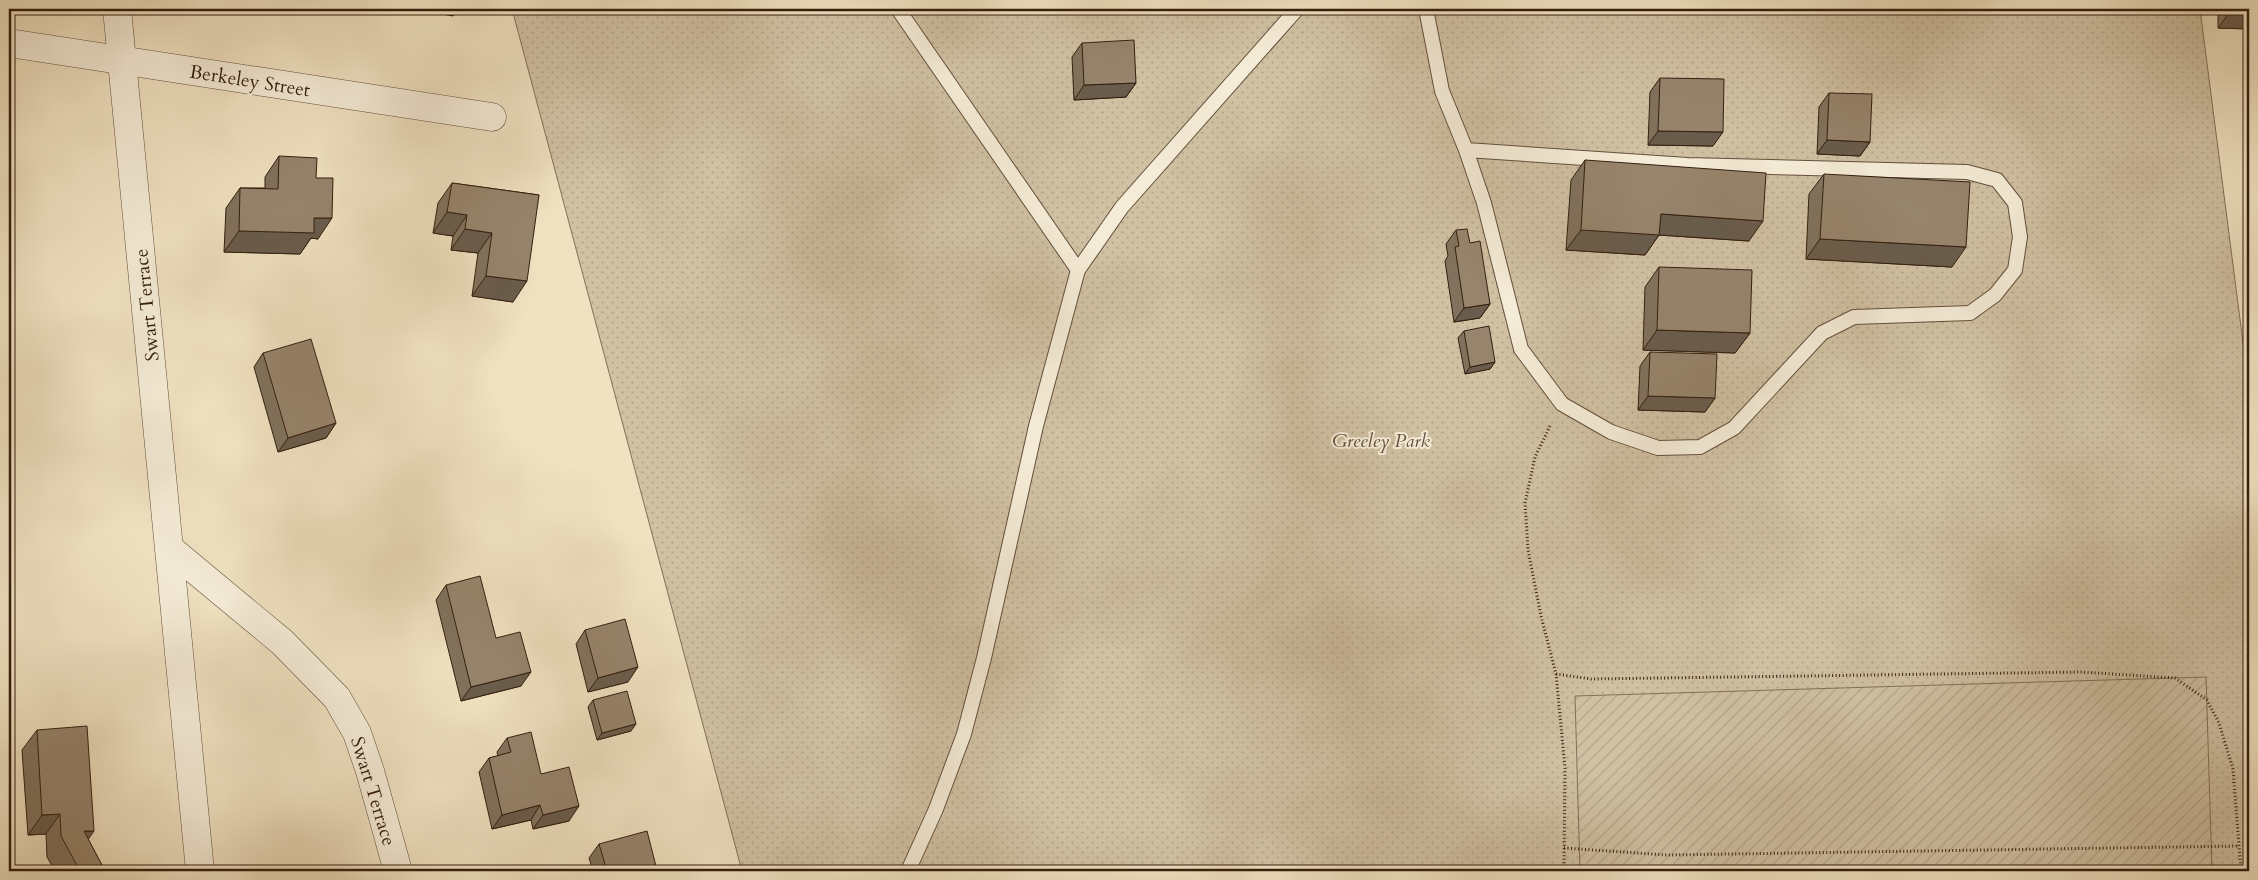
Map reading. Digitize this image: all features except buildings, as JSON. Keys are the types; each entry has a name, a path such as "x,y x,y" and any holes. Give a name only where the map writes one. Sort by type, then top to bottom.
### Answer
{"street":[{"name":"Swart Terrace","path":"117,9 200,871"},
{"name":"Berkeley Street","path":"9,43 492,117"},
{"name":"Swart Terrace","path":"170,549 282,642 337,698 357,733 370,771 398,871"}],"lane":[{"path":"898,9 1078,270"},
{"path":"908,871 936,809 964,734 984,658 1036,426 1078,270 1122,207 1297,9"},
{"path":"1426,9 1442,91 1466,150 1486,212 1521,349 1562,404 1611,432 1658,448 1700,447 1734,428 1822,333 1854,317 1970,313 1995,295 2015,270 2020,237 2015,203 1997,180 1967,172 1687,165 1466,150"}],"path":[{"path":"1562,404 1534,456 1525,503 1528,550 1541,616 1556,674 1565,768 1564,871"},
{"path":"1556,674 1590,678 2081,672 2175,678 2207,700 2219,723 2233,769 2241,871"},
{"path":"1564,848 1667,855 2240,846"}],"green space":[{"name":"Greeley Park","path":"512,9 2200,9 2249,389 2249,871 742,871"},
{"path":"2206,677 2212,871 1580,871 1575,696"}]}
